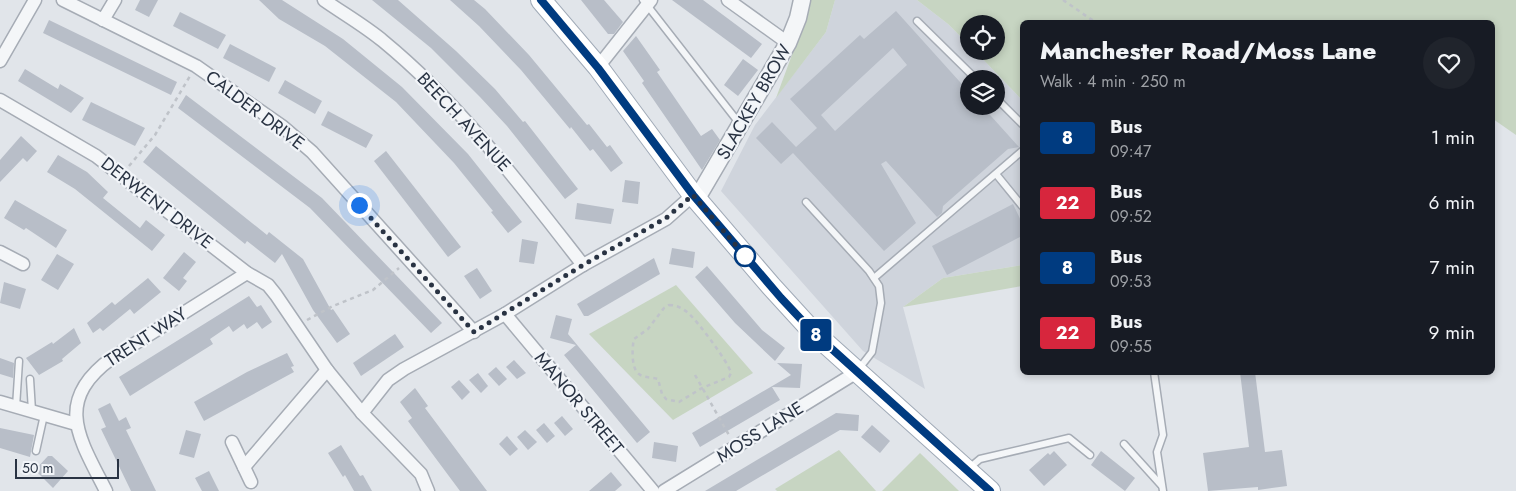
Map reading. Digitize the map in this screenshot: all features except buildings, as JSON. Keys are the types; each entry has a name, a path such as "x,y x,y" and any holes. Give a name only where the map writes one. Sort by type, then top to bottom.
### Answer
{"main road":[{"path":"541,0 598,68 695,197 813,332 968,469 990,491"}],"street":[{"path":"0,61 35,0"},
{"name":"CALDER DRIVE","path":"63,0 196,66 283,128 312,152 474,332"},
{"path":"103,20 114,0"},
{"name":"BEECH AVENUE","path":"324,0 383,41 443,96 496,153 583,265"},
{"path":"728,0 788,43"},
{"name":"SLACKEY BROW","path":"695,197 740,126 788,43 798,18 802,0"},
{"path":"598,68 647,2"},
{"name":"DERWENT DRIVE","path":"0,100 96,156 247,273 268,285 297,326"},
{"path":"362,413 388,380 505,314 583,265 666,218 695,197"},
{"path":"0,252 23,264"},
{"name":"TRENT WAY","path":"106,491 80,439 76,424 77,406 84,386 95,371 247,273"},
{"name":"MANOR STREET","path":"505,314 653,491"},
{"path":"297,326 327,370 362,413 421,474 428,491"},
{"path":"244,467 327,370"},
{"name":"MOSS LANE","path":"664,491 857,372"},
{"path":"0,402 76,424"},
{"path":"232,442 251,482"}],"lane":[{"path":"647,2 740,126"},
{"path":"917,21 967,70"},
{"path":"1005,107 1020,122"},
{"path":"874,278 1020,153"},
{"path":"996,174 1020,204"},
{"path":"806,202 879,286 881,303 872,352 857,372"},
{"path":"16,407 19,361"},
{"path":"1154,375 1163,436 1158,452 1162,489"},
{"path":"30,379 38,413 36,451"},
{"path":"968,469 980,459 1069,438 1090,455"},
{"path":"1124,444 1162,489"}],"path":[{"path":"1063,0 1092,20"},
{"path":"121,175 155,135 196,66"},
{"path":"297,326 333,306 373,290 407,259"},
{"path":"669,305 675,305 688,313 730,367 729,377 702,388 679,402 672,402 662,394 658,379 644,377 638,374 634,368 634,339 648,329 664,308 669,305"},
{"path":"695,375 736,447"}],"shaded area":[{"path":"835,0 917,0 948,24 960,36 960,60 984,60 993,70 960,70 960,115 1005,115 1005,82 1020,98 1020,265 943,278 903,307 925,389 863,351 721,191 755,125 826,32"}],"green space":[{"path":"810,0 835,0 826,32 776,98 806,17"},
{"path":"917,0 1516,0 1516,135 1495,120 1495,20 1020,20 1020,98 1005,82 1005,70 993,70 984,60 1005,60 1005,15 960,15 960,36"},
{"path":"1020,265 1020,286 903,307 943,278"},
{"path":"676,285 753,373 673,420 589,334"},
{"path":"839,450 876,491 777,491 775,489"},
{"path":"920,453 959,491 882,491"}],"bus line":[{"name":"8","path":"541,0 598,68 693,195 781,298 813,332 968,469 990,491"}],"route":[{"path":"359,205 474,332 583,265 666,218 693,195 745,256"}]}
